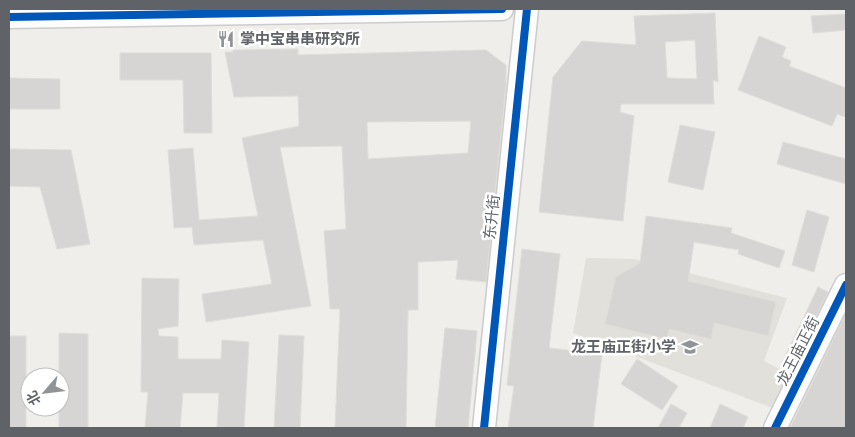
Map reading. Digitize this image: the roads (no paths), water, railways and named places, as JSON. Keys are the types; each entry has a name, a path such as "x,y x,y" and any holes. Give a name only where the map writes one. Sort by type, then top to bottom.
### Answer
{"street":[{"path":"9,17 502,9"},
{"name":"东升街","path":"484,428 527,9"},
{"name":"龙王庙正街","path":"775,428 846,285"}],"place":[{"name":"掌中宝串串研究所","path":"226,39"},
{"name":"龙王庙正街小学","path":"690,347"}]}
